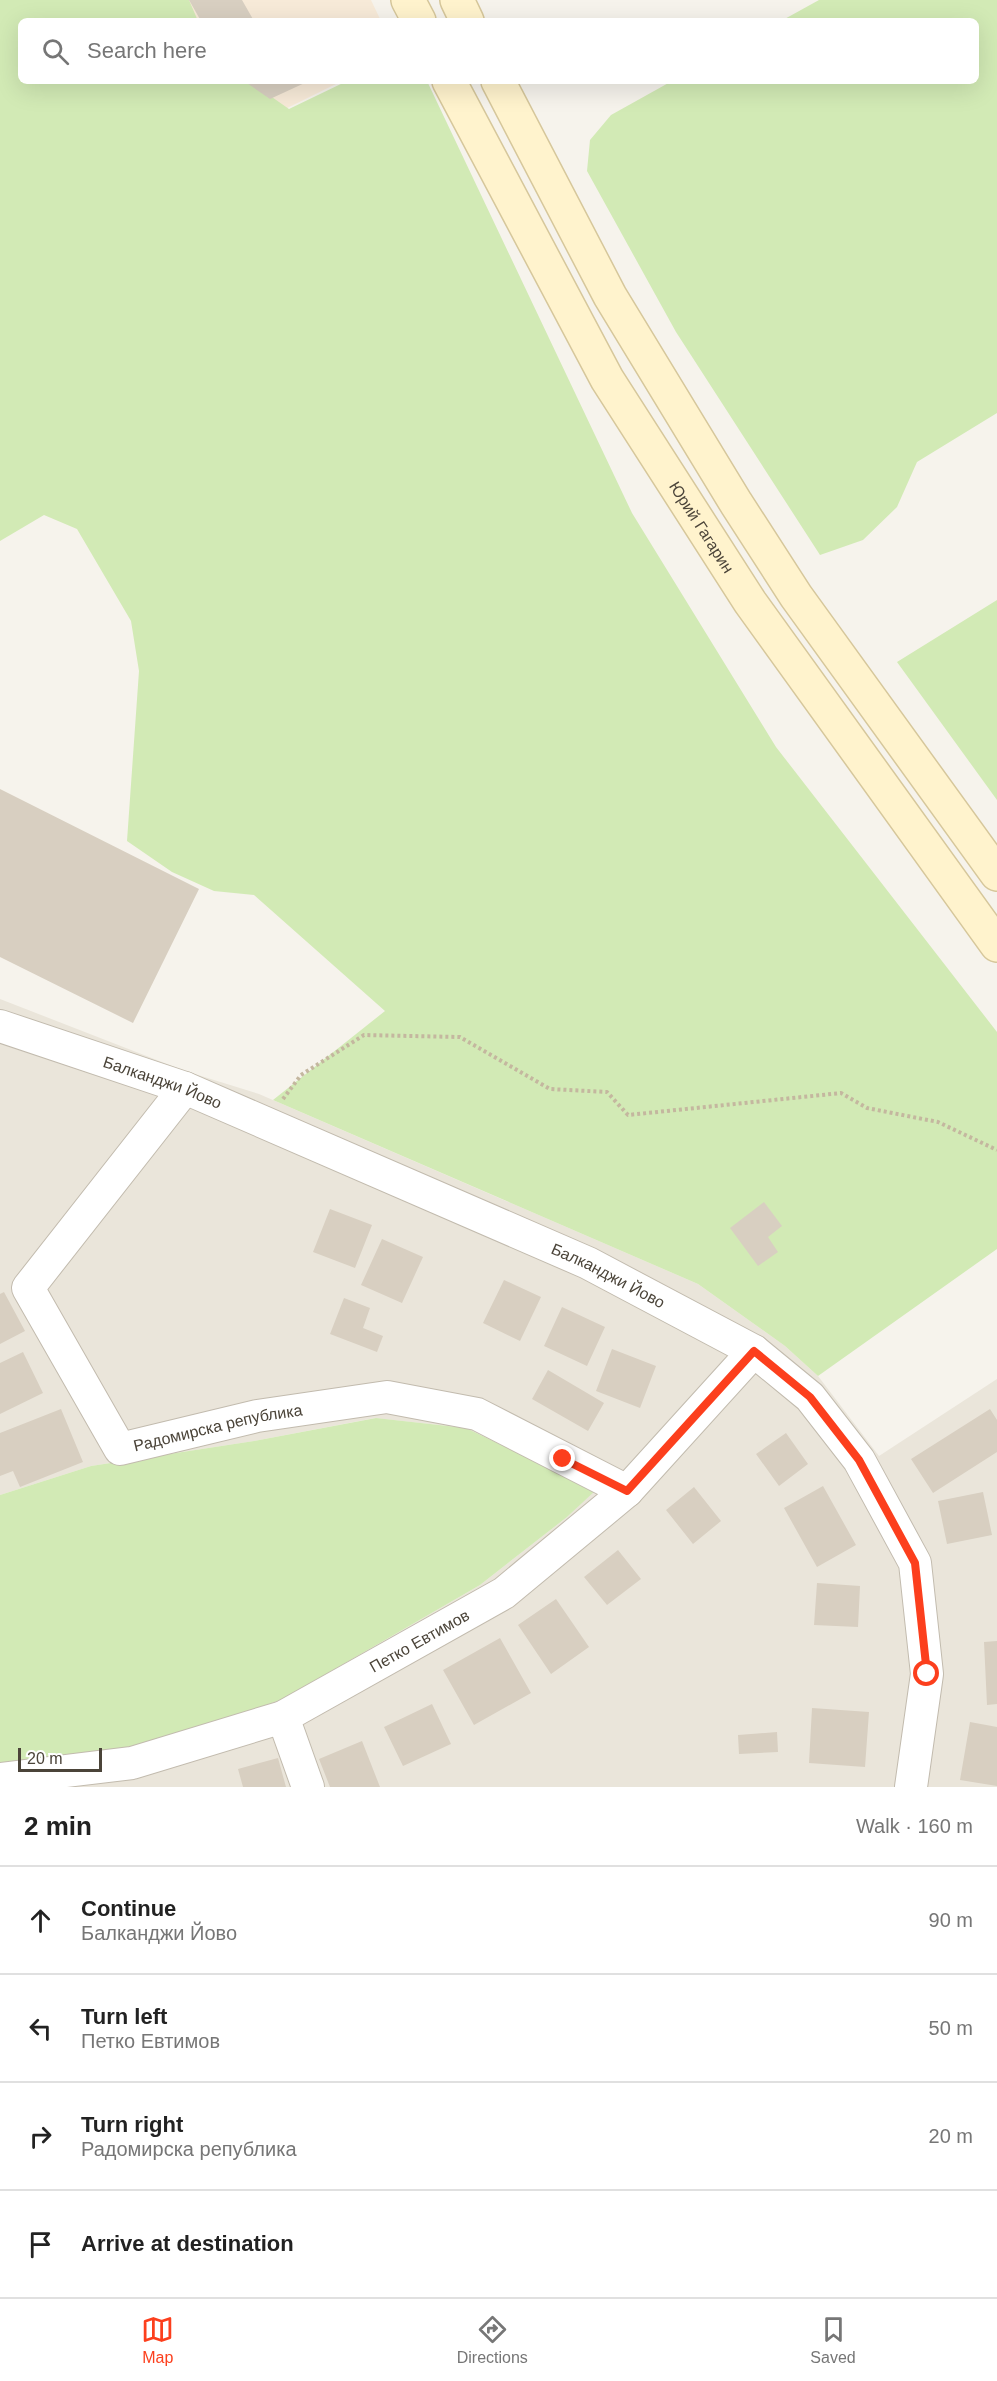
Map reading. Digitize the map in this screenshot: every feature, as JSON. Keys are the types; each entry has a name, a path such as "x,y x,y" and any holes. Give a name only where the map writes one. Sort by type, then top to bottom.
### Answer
{"street":[{"path":"408,0 417,18"},
{"path":"457,0 466,18"},
{"name":"Юрий Гагарин","path":"451,84 607,379 750,602 997,945"},
{"path":"500,84 610,296 736,503 796,596 997,874"},
{"name":"Балканджи Йово","path":"0,1026 184,1088 588,1263 754,1351 810,1397 859,1460 915,1563 927,1674 911,1787"},
{"name":"Радомирска република","path":"184,1088 28,1288 120,1449 257,1416 387,1397 477,1414 627,1491"},
{"name":"Петко Евтимов","path":"0,1779 132,1763 282,1717 504,1593 627,1491 754,1351"},
{"path":"282,1717 308,1787"}],"path":[{"path":"264,1124 301,1075 364,1035 460,1036 550,1089 607,1092 628,1115 840,1094 867,1108 938,1122 997,1150"}],"shaded area":[{"path":"172,0 371,0 380,18 181,18"},
{"path":"232,84 336,84 275,114"},
{"path":"0,999 185,1071 259,1094 698,1284 785,1346 818,1376 879,1456 997,1379 997,1787 0,1787 283,1699 480,1585 567,1517 595,1490 466,1428 375,1418 254,1441 91,1466 0,1495"}],"green space":[{"path":"0,0 189,0 197,18 18,18 18,84 253,84 289,109 341,84 428,84 632,513 776,747 997,1032 997,1249 818,1376 785,1346 698,1284 273,1100 385,1011 254,895 214,891 172,872 127,841 139,671 131,621 77,529 44,515 0,541"},
{"path":"819,0 997,0 997,413 917,462 897,507 863,540 820,555 676,332 587,171 590,140 611,115 667,84 979,84 979,18 786,18"},
{"path":"997,600 997,800 897,662"},
{"path":"376,1418 466,1428 596,1490 567,1517 480,1585 283,1699 127,1754 0,1767 0,1495 91,1466 254,1441"}],"building":[{"path":"189,0 242,0 252,18 199,18"},
{"path":"248,84 302,84 270,99"},
{"path":"0,789 199,889 133,1023 0,957"},
{"path":"764,1202 782,1226 768,1237 778,1252 758,1266 730,1228"},
{"path":"330,1209 372,1225 355,1268 313,1252"},
{"path":"382,1239 423,1257 402,1303 361,1285"},
{"path":"504,1280 541,1297 520,1341 483,1323"},
{"path":"4,1292 25,1331 0,1344 0,1294"},
{"path":"344,1298 370,1308 363,1328 383,1336 377,1352 330,1334"},
{"path":"562,1307 605,1327 587,1366 544,1346"},
{"path":"612,1349 656,1366 640,1408 596,1391"},
{"path":"23,1352 43,1393 0,1414 0,1363"},
{"path":"548,1370 604,1403 588,1431 532,1399"},
{"path":"61,1409 83,1462 20,1487 13,1471 0,1476 0,1433"},
{"path":"990,1409 997,1420 997,1452 933,1493 911,1459"},
{"path":"786,1433 808,1464 779,1486 756,1454"},
{"path":"823,1486 856,1545 817,1567 784,1508"},
{"path":"694,1487 721,1521 693,1544 666,1510"},
{"path":"983,1492 992,1535 947,1544 938,1501"},
{"path":"618,1550 641,1579 607,1605 584,1577"},
{"path":"817,1583 860,1586 858,1627 814,1625"},
{"path":"556,1599 589,1647 551,1674 518,1625"},
{"path":"500,1638 531,1693 474,1725 443,1670"},
{"path":"997,1641 997,1704 987,1705 984,1642"},
{"path":"432,1704 451,1744 403,1766 384,1727"},
{"path":"812,1708 869,1712 865,1767 809,1763"},
{"path":"970,1722 997,1727 997,1786 960,1780"},
{"path":"777,1732 778,1752 739,1754 738,1735"},
{"path":"362,1741 380,1787 330,1787 319,1759"},
{"path":"278,1758 286,1787 243,1787 238,1769"}],"route":[{"path":"563,1459 627,1491 754,1351 810,1397 859,1460 915,1563 927,1674"}]}
